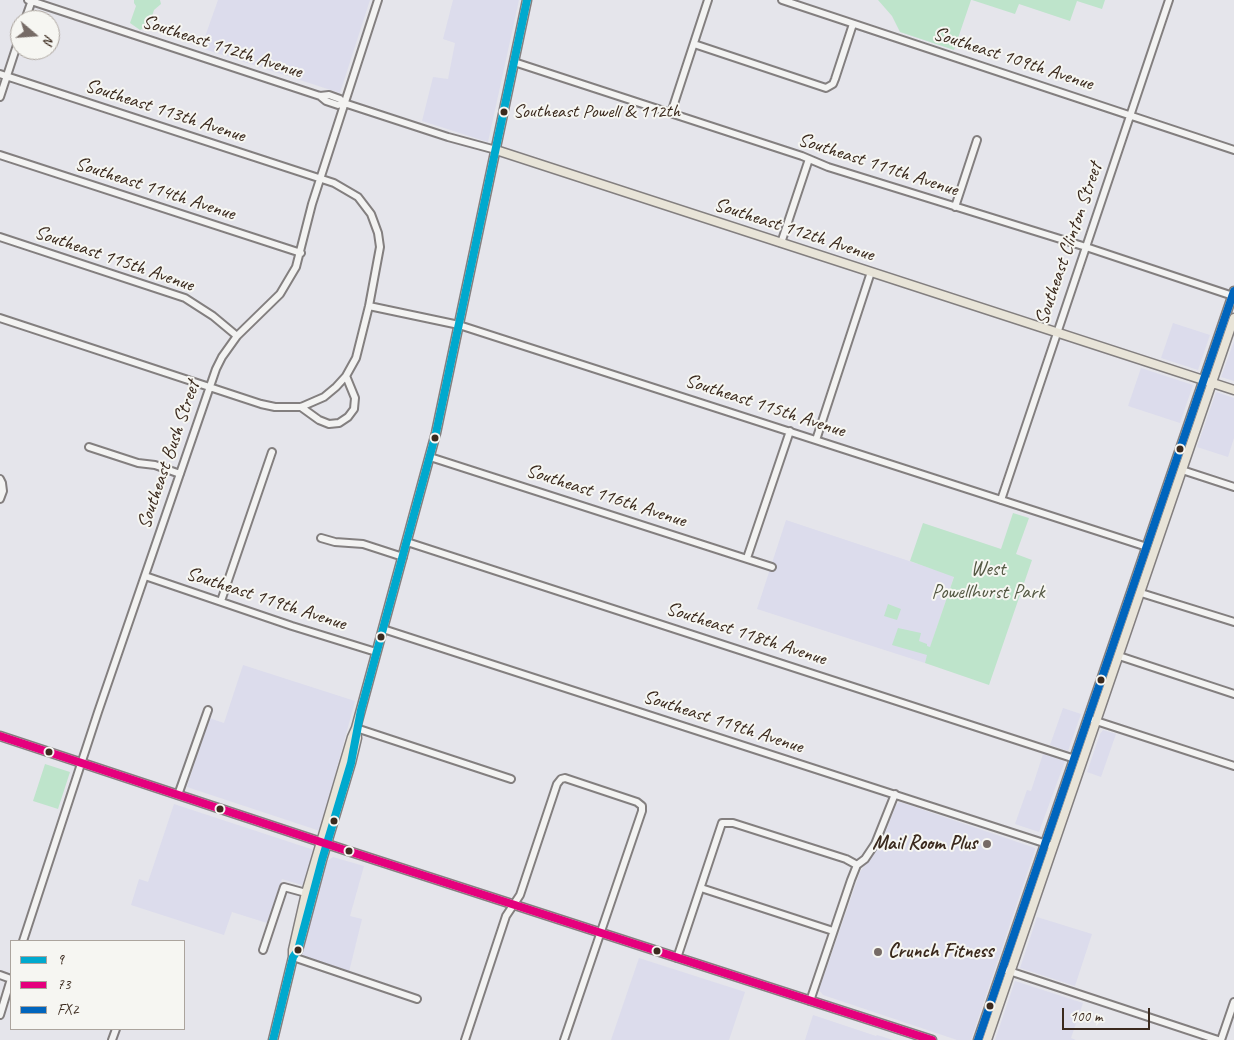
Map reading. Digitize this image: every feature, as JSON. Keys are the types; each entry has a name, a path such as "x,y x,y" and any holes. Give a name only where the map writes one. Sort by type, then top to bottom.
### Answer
{"main road":[{"path":"293,957 298,950 352,737 430,457 527,0"},
{"name":"Southeast 112th Avenue","path":"496,150 1234,390"},
{"path":"978,1040 1075,759 1119,656 1141,592 1182,470 1233,293"},
{"path":"988,1040 1062,825 1148,547 1208,382 1234,318"},
{"path":"0,736 513,905 932,1040"},
{"path":"1062,825 1059,818 1064,793"},
{"path":"273,1040 306,893 324,843"}],"street":[{"name":"Southeast 112th Avenue","path":"31,0 320,96 326,101 338,105 344,104 496,150"},
{"name":"Southeast Bush Street","path":"23,940 81,763 210,387 222,357 237,336 280,294 293,273 320,178 378,0"},
{"path":"671,113 708,0"},
{"name":"Southeast 109th Avenue","path":"782,0 1234,150"},
{"name":"Southeast Clinton Street","path":"1001,500 1169,0"},
{"path":"694,44 822,88 829,88 835,79 853,24"},
{"path":"0,97 3,75 10,59"},
{"name":"Southeast 111th Avenue","path":"514,62 809,159 828,167 1233,293"},
{"name":"Southeast 113th Avenue","path":"3,75 320,178 334,183 358,197 374,220 380,247 358,352 346,376 336,387 324,397 301,407"},
{"path":"955,207 976,140"},
{"name":"Southeast 114th Avenue","path":"0,156 300,253"},
{"path":"781,243 809,159"},
{"name":"Southeast 115th Avenue","path":"0,237 186,298 213,316 237,336"},
{"path":"816,440 871,272"},
{"name":"Southeast 115th Avenue","path":"369,306 459,325 1148,547"},
{"path":"0,318 268,406 301,407 319,420 329,424 339,423 348,418 354,409 355,398 346,376"},
{"path":"747,558 790,431"},
{"path":"89,446 180,474"},
{"path":"221,601 272,452"},
{"name":"Southeast 116th Avenue","path":"430,457 772,567"},
{"path":"1182,470 1234,487"},
{"path":"0,479 3,491 0,498"},
{"path":"321,538 335,542 363,544 403,557"},
{"name":"Southeast 118th Avenue","path":"407,542 1075,759"},
{"name":"Southeast 119th Avenue","path":"145,576 292,626 376,652"},
{"path":"1141,592 1234,622"},
{"name":"Southeast 119th Avenue","path":"383,629 1054,846"},
{"path":"1119,656 1234,694"},
{"path":"178,795 208,710"},
{"path":"1093,720 1234,766"},
{"path":"356,728 511,779"},
{"path":"465,1040 506,916 520,895 557,784 560,779 565,778 637,802 642,806 642,812 564,1040"},
{"path":"810,1001 857,865 865,859 875,844 894,794"},
{"path":"677,958 722,823 733,823 857,865"},
{"path":"263,950 284,887 306,893"},
{"path":"701,888 833,931"},
{"path":"293,957 417,999"},
{"path":"1003,969 1220,1040 1234,1002"},
{"path":"0,1015 10,982"}],"shaded area":[{"path":"218,0 370,0 340,93 201,48"},
{"path":"453,0 519,0 488,142 422,121 433,77 448,79 455,43 443,39"},
{"path":"1173,323 1210,335 1198,370 1161,358"},
{"path":"1234,341 1234,381 1221,377"},
{"path":"1141,368 1193,385 1180,423 1128,406"},
{"path":"1216,392 1234,398 1234,438 1228,457 1197,447"},
{"path":"786,520 954,576 925,663 757,609"},
{"path":"243,665 355,701 320,831 187,787 209,718 224,723"},
{"path":"1063,708 1081,714 1068,751 1050,745"},
{"path":"1103,730 1116,734 1101,777 1087,772"},
{"path":"1043,754 1065,761 1039,832 1015,824 1027,790 1031,791"},
{"path":"900,802 1035,848 971,1040 957,1040 823,995 819,990 860,872 881,844 896,805"},
{"path":"174,804 314,850 305,886 282,879 267,923 232,912 224,935 131,905 139,879 148,882"},
{"path":"333,857 364,866 350,916 362,919 349,972 301,956 327,861"},
{"path":"1037,917 1092,934 1075,986 1020,968"},
{"path":"639,958 745,992 729,1040 611,1040"},
{"path":"1015,981 1083,1003 1071,1038 1076,1040 995,1040"},
{"path":"813,1015 876,1036 893,1040 805,1040"}],"green space":[{"path":"134,0 160,0 161,4 154,10 148,29 140,30 130,23 136,6"},
{"path":"878,0 971,0 954,50 900,32 892,16"},
{"path":"972,0 1105,0 1102,9 1077,1 1070,21 1019,4 1015,14"},
{"name":"West Powellhurst Park","path":"1013,513 1029,518 1016,554 1032,560 989,685 925,663 927,655 892,645 898,628 921,633 919,641 930,647 954,577 910,561 923,523 1001,549"},
{"path":"888,604 901,609 897,620 884,616"},
{"path":"45,764 70,772 58,809 33,801"}],"transit line":[{"name":"9","path":"273,1040 293,957 298,950 351,763 361,710 436,433 527,0"},
{"name":"FX2","path":"978,1040 1234,291"},
{"name":"73","path":"0,736 932,1040"}],"place":[{"name":"Southeast Powell & 112th","path":"504,112"},
{"name":"Mail Room Plus","path":"987,844"},
{"name":"Crunch Fitness","path":"878,952"}]}
